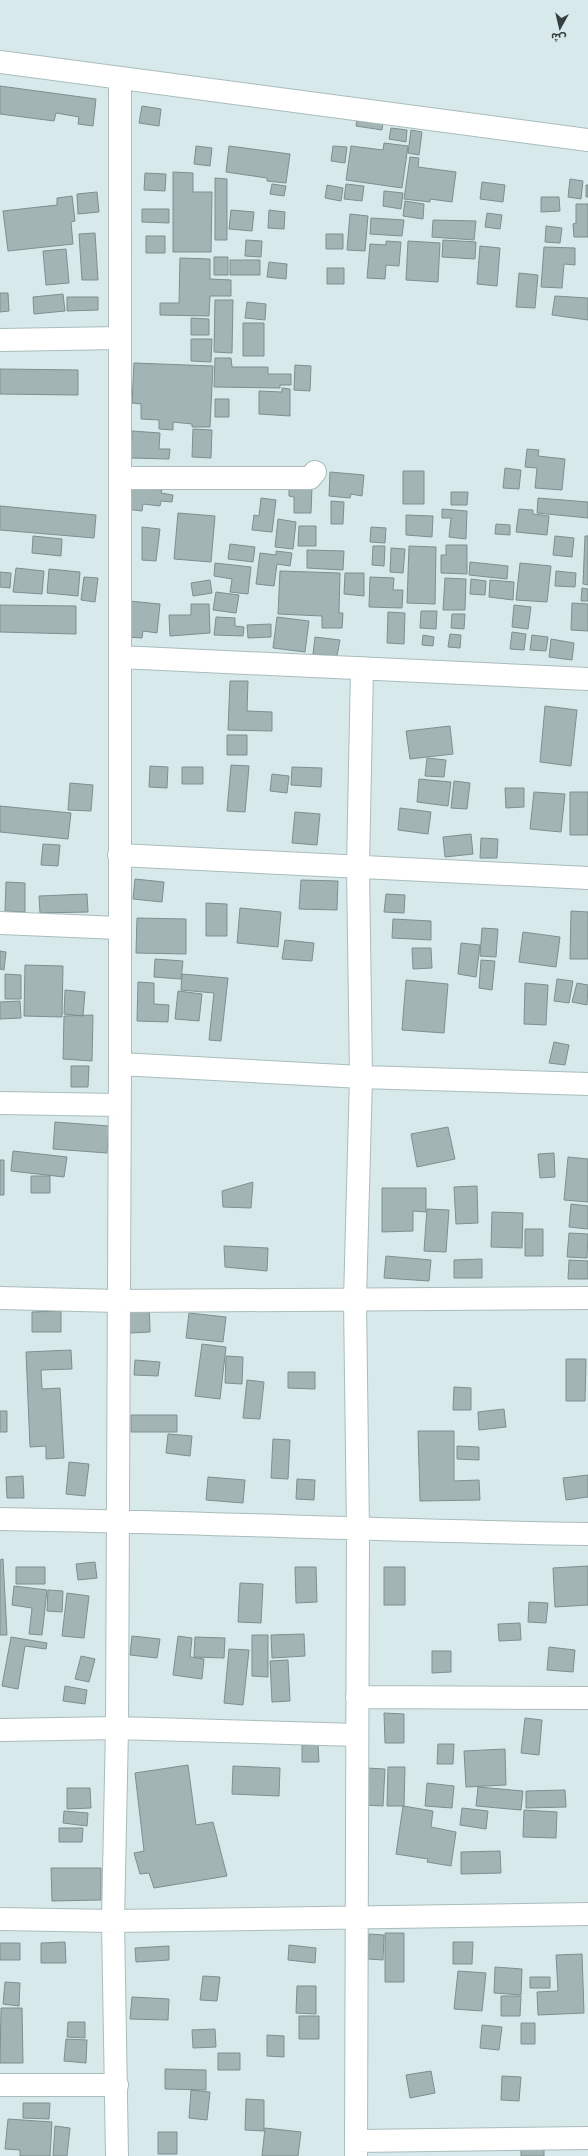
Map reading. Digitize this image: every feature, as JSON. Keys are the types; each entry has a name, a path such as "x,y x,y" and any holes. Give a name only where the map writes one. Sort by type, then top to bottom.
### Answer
{"street":[{"path":"0,62 588,140"},
{"path":"116,2156 117,2086 114,1921 117,1728 120,1064 120,78"},
{"path":"0,340 120,338"},
{"path":"120,478 310,478 315,472"},
{"path":"120,657 588,679"},
{"path":"362,668 358,867 361,1077 355,1300 358,1530 356,2148 588,2138"},
{"path":"119,855 588,878"},
{"path":"0,923 119,928"},
{"path":"120,1064 361,1077 588,1084"},
{"path":"0,1103 119,1105"},
{"path":"0,1298 118,1301 588,1298"},
{"path":"0,1520 118,1521 358,1530 588,1534"},
{"path":"357,1697 588,1698"},
{"path":"0,1730 117,1728 357,1735"},
{"path":"0,1919 114,1921 356,1916 588,1914"},
{"path":"0,2084 117,2086"}],"building":[{"path":"0,86 96,99 93,126 78,124 79,117 56,113 54,121 0,114"},
{"path":"142,106 161,109 159,126 139,123"},
{"path":"358,112 384,116 382,130 356,126"},
{"path":"391,128 407,130 406,142 389,139"},
{"path":"411,130 422,132 419,155 408,153"},
{"path":"384,143 408,146 402,188 346,180 351,146 383,150"},
{"path":"196,146 212,148 210,166 194,164"},
{"path":"229,146 290,154 286,183 267,181 267,178 226,172"},
{"path":"333,146 347,147 345,163 331,161"},
{"path":"410,157 419,158 418,167 456,172 452,202 430,199 430,202 404,199"},
{"path":"173,172 193,173 193,192 212,192 211,252 173,252"},
{"path":"145,173 166,174 165,191 144,190"},
{"path":"215,178 227,179 227,240 215,240"},
{"path":"570,179 583,181 581,199 568,197"},
{"path":"482,182 505,185 503,202 480,199"},
{"path":"272,184 286,186 284,196 270,194"},
{"path":"346,184 364,186 362,201 344,199"},
{"path":"327,185 343,188 341,201 325,198"},
{"path":"586,185 588,185 588,197 586,197"},
{"path":"384,191 403,193 401,209 383,206"},
{"path":"97,192 99,212 78,214 77,194"},
{"path":"72,196 75,221 71,222 73,244 8,251 3,211 57,205 57,198"},
{"path":"541,197 559,197 560,211 541,212"},
{"path":"405,201 424,204 423,219 403,216"},
{"path":"576,204 588,204 588,237 574,237 573,224 576,223"},
{"path":"142,209 169,209 169,223 142,222"},
{"path":"231,210 254,212 252,231 229,229"},
{"path":"269,210 285,212 284,229 268,228"},
{"path":"487,213 502,215 500,229 485,227"},
{"path":"350,214 368,216 365,251 347,250"},
{"path":"371,218 404,220 402,236 370,234"},
{"path":"433,220 476,221 474,240 432,237"},
{"path":"546,226 562,228 560,243 545,242"},
{"path":"95,233 98,280 82,280 79,234"},
{"path":"326,234 343,234 343,249 326,249"},
{"path":"146,236 165,236 165,253 146,253"},
{"path":"246,240 262,241 261,257 245,256"},
{"path":"443,240 476,242 475,259 442,257"},
{"path":"386,241 401,242 399,266 386,265 385,279 367,278 370,244 386,245"},
{"path":"408,241 440,243 438,282 406,280"},
{"path":"480,246 500,248 497,286 477,284"},
{"path":"544,247 575,248 575,265 564,264 562,288 541,287"},
{"path":"66,249 69,283 46,285 43,251"},
{"path":"214,257 228,257 228,275 214,275"},
{"path":"180,258 210,259 210,279 231,280 231,296 210,296 209,316 160,315 160,303 179,303"},
{"path":"230,260 260,260 260,275 230,275"},
{"path":"269,262 287,264 286,279 267,277"},
{"path":"327,268 344,268 344,284 327,284"},
{"path":"519,273 538,275 535,308 516,307"},
{"path":"0,293 8,293 9,311 0,312"},
{"path":"63,294 65,311 34,314 33,297"},
{"path":"555,296 588,298 588,320 552,315"},
{"path":"67,297 98,297 98,310 67,311"},
{"path":"215,300 233,300 232,353 214,352"},
{"path":"247,302 266,304 265,320 245,318"},
{"path":"191,318 209,319 209,335 191,335"},
{"path":"243,323 264,323 264,356 243,356"},
{"path":"191,339 212,339 211,362 191,361"},
{"path":"215,358 231,358 232,367 268,367 268,374 291,374 291,385 280,385 280,388 214,387"},
{"path":"134,363 213,366 210,427 192,427 192,424 173,422 173,430 159,429 159,420 141,419 141,404 132,403"},
{"path":"295,365 311,366 310,391 294,390"},
{"path":"0,369 78,370 78,395 0,394"},
{"path":"282,388 290,389 290,416 259,414 259,391 282,392"},
{"path":"215,399 229,399 229,417 215,417"},
{"path":"193,429 212,430 211,458 192,457"},
{"path":"132,431 160,433 159,449 170,449 169,459 131,458"},
{"path":"527,449 539,450 538,456 565,459 562,490 535,488 537,468 525,467"},
{"path":"505,468 521,470 519,489 503,488"},
{"path":"403,471 424,471 424,504 403,504"},
{"path":"330,472 364,475 362,496 351,494 350,498 329,496"},
{"path":"289,486 312,487 311,513 294,513 294,497 289,496"},
{"path":"128,487 162,490 161,493 173,495 172,502 161,501 160,506 143,504 142,511 126,509"},
{"path":"451,492 468,492 467,505 451,505"},
{"path":"261,498 276,500 272,532 252,530 254,515 259,516"},
{"path":"538,498 588,502 588,518 537,513"},
{"path":"331,501 344,502 343,524 331,524"},
{"path":"0,506 96,515 94,538 0,530"},
{"path":"442,509 467,511 466,539 449,537 451,518 442,518"},
{"path":"519,509 533,510 533,514 549,516 547,535 516,532"},
{"path":"178,513 215,516 211,562 174,559"},
{"path":"406,515 433,516 432,537 406,535"},
{"path":"278,519 296,522 293,549 275,547"},
{"path":"496,524 510,525 510,535 495,534"},
{"path":"299,526 316,526 316,546 298,546"},
{"path":"142,527 160,529 156,561 142,560"},
{"path":"371,527 386,528 385,543 370,542"},
{"path":"33,536 62,539 61,556 32,553"},
{"path":"555,536 574,538 572,557 553,555"},
{"path":"585,536 588,536 588,585 583,584"},
{"path":"230,544 255,547 253,562 228,559"},
{"path":"446,545 467,545 467,574 441,573 441,555 446,555"},
{"path":"373,546 385,546 384,566 372,565"},
{"path":"409,546 436,547 435,604 407,603"},
{"path":"391,548 405,549 403,573 390,572"},
{"path":"307,550 344,551 343,570 307,568"},
{"path":"276,551 292,553 290,566 277,564 274,586 256,584 260,553 276,555"},
{"path":"470,562 508,566 507,579 469,575"},
{"path":"215,563 251,567 248,594 230,592 232,579 214,576"},
{"path":"520,563 551,566 547,602 516,600"},
{"path":"16,568 44,571 42,594 13,592"},
{"path":"49,569 80,572 78,596 47,593"},
{"path":"280,571 340,573 339,613 343,613 342,628 322,628 322,616 278,614"},
{"path":"556,571 576,573 575,587 555,586"},
{"path":"0,572 11,573 10,588 0,587"},
{"path":"345,573 364,573 364,596 344,594"},
{"path":"84,577 98,578 95,602 81,600"},
{"path":"370,577 394,578 393,590 403,590 402,608 369,607"},
{"path":"445,578 466,579 465,610 443,610"},
{"path":"471,579 486,581 485,595 470,594"},
{"path":"210,580 212,593 193,596 191,583"},
{"path":"490,580 514,582 513,600 489,597"},
{"path":"582,588 588,589 588,601 581,601"},
{"path":"216,592 239,595 236,613 213,610"},
{"path":"129,601 160,604 157,633 143,631 142,638 126,637"},
{"path":"572,603 588,604 588,631 571,630"},
{"path":"191,604 209,604 210,633 170,636 169,615 191,615"},
{"path":"0,605 76,606 76,634 0,632"},
{"path":"514,605 531,607 528,629 512,627"},
{"path":"421,611 437,611 436,629 420,628"},
{"path":"388,612 405,613 404,644 387,643"},
{"path":"452,614 465,614 464,629 451,628"},
{"path":"216,617 235,618 235,626 244,627 243,636 214,635"},
{"path":"277,617 309,621 305,652 273,648"},
{"path":"271,624 271,637 248,638 247,625"},
{"path":"512,632 526,634 524,650 510,649"},
{"path":"450,634 461,635 460,648 448,647"},
{"path":"423,635 434,637 433,646 422,645"},
{"path":"532,635 548,637 546,651 530,650"},
{"path":"315,637 340,640 337,656 313,654"},
{"path":"551,639 574,643 572,660 549,657"},
{"path":"230,681 248,681 247,711 272,712 272,731 228,730"},
{"path":"545,706 577,710 571,766 540,762"},
{"path":"450,726 453,754 410,759 406,731"},
{"path":"227,735 247,735 247,755 227,755"},
{"path":"427,758 446,760 444,777 425,776"},
{"path":"231,765 249,766 245,812 227,811"},
{"path":"150,766 168,767 167,788 149,787"},
{"path":"182,767 203,767 203,784 182,784"},
{"path":"292,767 322,768 321,787 291,785"},
{"path":"272,774 289,776 287,793 270,791"},
{"path":"419,779 451,782 448,806 417,802"},
{"path":"454,781 470,783 467,809 451,808"},
{"path":"70,783 93,785 91,811 68,810"},
{"path":"505,788 524,788 524,807 506,808"},
{"path":"534,792 565,794 561,832 530,829"},
{"path":"570,792 588,792 588,835 570,835"},
{"path":"0,806 71,813 68,839 0,832"},
{"path":"400,808 431,812 428,834 398,830"},
{"path":"295,812 320,814 317,845 292,843"},
{"path":"471,834 473,854 445,857 443,837"},
{"path":"481,838 498,839 497,858 480,858"},
{"path":"43,844 60,845 58,866 41,865"},
{"path":"135,879 164,882 162,902 133,899"},
{"path":"301,880 338,881 337,910 299,909"},
{"path":"6,882 25,883 25,912 5,911"},
{"path":"87,894 88,912 40,913 39,896"},
{"path":"386,894 405,895 404,913 384,912"},
{"path":"206,903 227,904 227,936 206,936"},
{"path":"240,908 281,912 278,947 237,943"},
{"path":"571,911 588,912 588,959 570,959"},
{"path":"137,918 186,919 186,954 136,953"},
{"path":"393,919 431,921 431,940 392,938"},
{"path":"482,928 498,929 496,957 480,956"},
{"path":"523,932 560,937 556,967 519,962"},
{"path":"285,940 314,943 312,961 282,959"},
{"path":"461,943 480,945 476,977 458,974"},
{"path":"412,948 431,948 432,968 413,969"},
{"path":"0,951 6,952 4,970 0,969"},
{"path":"155,959 183,961 181,979 154,977"},
{"path":"481,960 495,961 492,990 479,988"},
{"path":"25,965 63,966 62,1017 24,1016"},
{"path":"5,974 21,975 21,999 5,999"},
{"path":"182,974 228,978 221,1041 209,1040 214,993 181,990"},
{"path":"557,979 573,981 569,1003 554,1001"},
{"path":"406,980 448,984 444,1033 402,1030"},
{"path":"138,982 154,983 154,1004 169,1005 168,1022 137,1021"},
{"path":"525,983 548,985 546,1025 524,1024"},
{"path":"577,983 588,985 587,1005 572,1002"},
{"path":"65,990 85,992 83,1016 64,1014"},
{"path":"178,991 202,994 199,1021 175,1019"},
{"path":"20,1001 21,1018 0,1019 0,1002"},
{"path":"93,1015 92,1061 63,1059 64,1016"},
{"path":"554,1042 569,1045 565,1065 549,1063"},
{"path":"71,1066 89,1066 88,1087 71,1087"},
{"path":"55,1122 109,1126 107,1153 53,1149"},
{"path":"448,1127 455,1159 417,1167 411,1134"},
{"path":"13,1151 67,1157 64,1177 11,1171"},
{"path":"554,1153 555,1177 540,1178 538,1154"},
{"path":"568,1157 588,1159 588,1202 564,1200"},
{"path":"0,1160 4,1160 4,1195 0,1195"},
{"path":"31,1176 50,1176 50,1193 31,1193"},
{"path":"253,1182 251,1208 223,1207 222,1191"},
{"path":"477,1186 478,1223 456,1224 454,1187"},
{"path":"382,1188 426,1188 426,1212 413,1211 413,1231 382,1232"},
{"path":"571,1204 588,1206 588,1229 569,1227"},
{"path":"427,1209 449,1210 446,1252 424,1251"},
{"path":"492,1212 523,1213 522,1248 491,1247"},
{"path":"525,1229 543,1229 543,1256 525,1256"},
{"path":"569,1233 588,1234 587,1258 567,1257"},
{"path":"224,1246 268,1248 267,1271 225,1267"},
{"path":"386,1256 431,1260 429,1281 384,1278"},
{"path":"482,1259 482,1278 454,1278 454,1260"},
{"path":"569,1260 588,1261 588,1279 568,1279"},
{"path":"149,1302 150,1332 130,1333 129,1303"},
{"path":"61,1311 61,1332 32,1332 32,1312"},
{"path":"189,1313 226,1317 223,1342 186,1338"},
{"path":"202,1344 226,1347 220,1399 195,1396"},
{"path":"71,1350 72,1369 41,1370 42,1389 60,1388 64,1458 46,1459 46,1446 30,1447 26,1352"},
{"path":"226,1356 243,1357 242,1384 225,1383"},
{"path":"566,1359 586,1359 585,1401 566,1401"},
{"path":"135,1360 160,1362 158,1376 134,1375"},
{"path":"288,1372 315,1372 315,1389 288,1388"},
{"path":"247,1380 264,1382 260,1419 243,1418"},
{"path":"454,1387 471,1388 471,1410 453,1410"},
{"path":"504,1409 506,1427 479,1430 478,1412"},
{"path":"0,1411 7,1411 7,1432 0,1432"},
{"path":"131,1415 177,1415 177,1432 131,1432"},
{"path":"418,1431 454,1431 454,1481 479,1480 480,1500 420,1501"},
{"path":"168,1434 192,1436 190,1456 166,1453"},
{"path":"273,1439 290,1440 288,1479 271,1478"},
{"path":"457,1446 479,1447 479,1460 457,1459"},
{"path":"69,1462 89,1464 85,1496 66,1494"},
{"path":"588,1475 588,1497 566,1500 563,1478"},
{"path":"23,1476 24,1498 7,1498 6,1477"},
{"path":"208,1477 245,1480 243,1503 206,1500"},
{"path":"297,1479 315,1480 314,1500 296,1499"},
{"path":"3,1559 7,1635 0,1635 0,1560"},
{"path":"95,1562 97,1578 78,1580 76,1564"},
{"path":"588,1566 588,1605 555,1607 553,1568"},
{"path":"16,1567 45,1567 45,1584 16,1584"},
{"path":"295,1567 316,1567 317,1602 296,1603"},
{"path":"384,1567 405,1567 405,1605 384,1605"},
{"path":"240,1583 263,1584 261,1623 238,1622"},
{"path":"14,1586 47,1590 42,1635 29,1634 32,1608 12,1605"},
{"path":"48,1590 63,1591 62,1612 47,1611"},
{"path":"67,1593 89,1596 84,1638 62,1636"},
{"path":"529,1602 548,1603 546,1623 528,1622"},
{"path":"520,1623 521,1640 499,1641 498,1624"},
{"path":"304,1634 305,1656 272,1658 271,1635"},
{"path":"252,1635 268,1635 268,1677 252,1676"},
{"path":"132,1636 160,1639 157,1658 130,1655"},
{"path":"178,1636 192,1638 190,1657 204,1659 202,1679 173,1675"},
{"path":"11,1637 47,1643 46,1649 25,1646 18,1689 2,1686"},
{"path":"195,1637 225,1638 224,1658 194,1657"},
{"path":"549,1647 575,1650 573,1672 547,1670"},
{"path":"229,1649 249,1650 243,1705 224,1703"},
{"path":"432,1651 451,1651 451,1672 432,1673"},
{"path":"81,1656 95,1659 89,1682 75,1679"},
{"path":"288,1660 290,1701 272,1702 270,1661"},
{"path":"65,1686 87,1690 85,1704 63,1701"},
{"path":"384,1713 404,1714 404,1743 385,1743"},
{"path":"525,1718 542,1720 539,1755 521,1753"},
{"path":"438,1744 454,1744 453,1764 437,1764"},
{"path":"302,1745 318,1745 319,1762 302,1762"},
{"path":"505,1749 506,1785 466,1787 464,1751"},
{"path":"188,1765 196,1825 213,1822 227,1876 154,1888 149,1873 140,1874 134,1853 144,1851 135,1773"},
{"path":"233,1766 280,1768 279,1796 232,1794"},
{"path":"388,1767 405,1767 404,1806 387,1806"},
{"path":"366,1768 385,1769 383,1806 365,1805"},
{"path":"427,1783 454,1786 452,1808 425,1806"},
{"path":"478,1787 523,1791 521,1810 476,1806"},
{"path":"67,1788 90,1788 91,1808 67,1809"},
{"path":"565,1790 566,1807 526,1808 526,1791"},
{"path":"403,1806 433,1811 431,1827 456,1832 451,1866 427,1862 428,1859 396,1854"},
{"path":"462,1808 488,1811 486,1829 460,1825"},
{"path":"524,1810 557,1812 556,1838 523,1837"},
{"path":"64,1811 88,1813 87,1826 63,1823"},
{"path":"59,1828 83,1828 82,1842 59,1842"},
{"path":"500,1851 501,1873 461,1874 461,1852"},
{"path":"51,1868 101,1868 101,1900 52,1901"},
{"path":"385,1933 404,1933 404,1982 385,1982"},
{"path":"369,1934 384,1935 383,1960 368,1959"},
{"path":"65,1942 66,1963 41,1963 41,1943"},
{"path":"453,1942 473,1942 472,1964 453,1964"},
{"path":"0,1943 20,1943 20,1960 0,1960"},
{"path":"289,1945 316,1948 315,1963 288,1960"},
{"path":"169,1946 169,1960 136,1962 135,1948"},
{"path":"582,1954 584,2013 538,2015 537,1992 558,1991 556,1955"},
{"path":"495,1967 522,1969 521,1995 494,1993"},
{"path":"458,1971 486,1973 482,2011 454,2009"},
{"path":"203,1976 220,1977 217,2001 200,2000"},
{"path":"530,1977 550,1977 550,1988 530,1988"},
{"path":"5,1982 20,1983 19,2006 3,2004"},
{"path":"297,1986 316,1986 316,2014 296,2013"},
{"path":"501,1996 521,1996 520,2016 501,2016"},
{"path":"132,1997 169,1999 168,2020 130,2019"},
{"path":"1,2008 22,2008 23,2063 0,2063"},
{"path":"299,2016 319,2016 319,2039 299,2039"},
{"path":"68,2022 85,2022 85,2038 67,2037"},
{"path":"521,2023 535,2023 535,2044 521,2044"},
{"path":"482,2025 502,2027 499,2050 480,2048"},
{"path":"215,2029 216,2047 193,2048 192,2030"},
{"path":"267,2035 284,2036 284,2057 267,2056"},
{"path":"66,2039 87,2040 86,2063 64,2061"},
{"path":"218,2053 240,2053 240,2070 218,2070"},
{"path":"165,2069 206,2070 206,2090 165,2089"},
{"path":"431,2071 435,2093 410,2098 406,2075"},
{"path":"502,2076 521,2077 519,2101 501,2100"},
{"path":"191,2090 210,2092 207,2120 189,2118"},
{"path":"246,2099 264,2100 264,2131 245,2130"},
{"path":"23,2103 50,2103 49,2119 23,2118"},
{"path":"8,2119 52,2122 50,2156 20,2156 20,2150 5,2149"},
{"path":"55,2126 70,2128 67,2156 53,2156"},
{"path":"265,2128 301,2132 298,2156 262,2156"},
{"path":"158,2132 177,2132 177,2154 158,2154"},
{"path":"521,2148 544,2149 544,2156 521,2156"}]}
